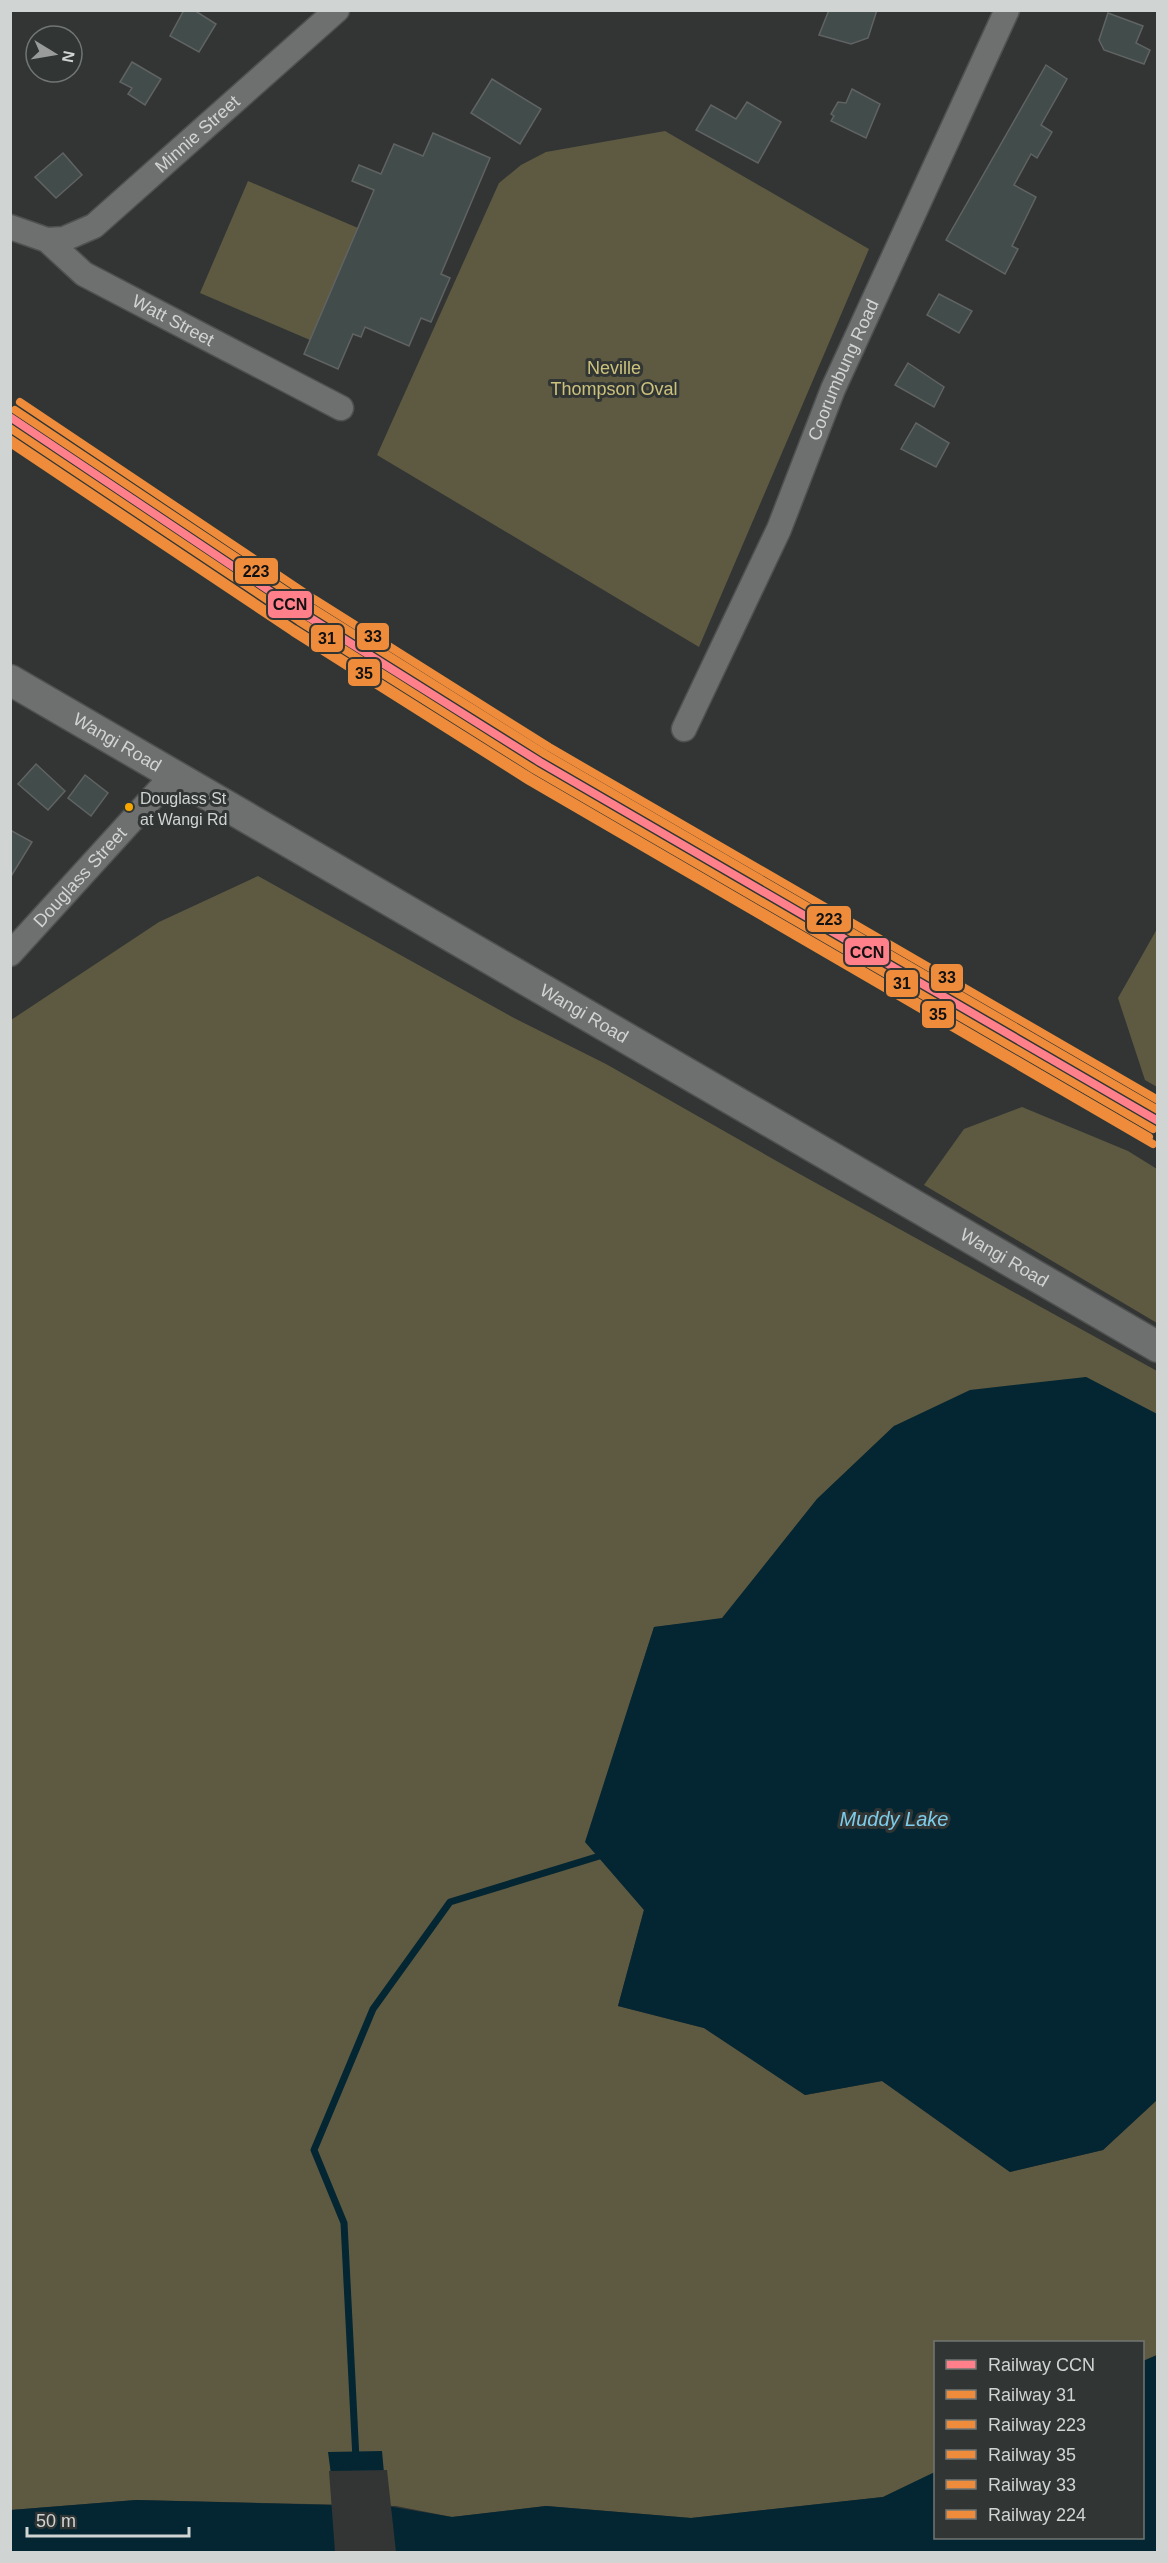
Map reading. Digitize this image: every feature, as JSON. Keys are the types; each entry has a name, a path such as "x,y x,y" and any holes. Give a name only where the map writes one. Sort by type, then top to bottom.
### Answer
{"main road":[{"name":"Wangi Road","path":"10,680 1158,1347"}],"street":[{"name":"Minnie Street","path":"47,240 64,239 94,226 337,10"},
{"name":"Coorumbung Road","path":"684,729 779,529 833,389 1007,10"},
{"name":"Watt Street","path":"10,227 30,236 47,240 84,274 341,408"},
{"name":"Douglass Street","path":"10,954 173,775"}],"green space":[{"name":"Neville Thompson Oval","path":"665,131 869,249 699,647 377,455 499,183 521,165 546,152"},
{"path":"248,181 358,228 310,340 200,293"},
{"path":"258,876 514,1018 606,1064 796,1172 1157,1371 1157,1414 1086,1377 894,1426 817,1499 722,1619 654,1627 586,1841 644,1910 618,2006 704,2028 805,2095 882,2081 1010,2172 1103,2150 1157,2100 1157,2355 1144,2361 1144,2341 934,2341 934,2472 883,2497 691,2518 546,2506 452,2517 396,2506 136,2500 11,2510 11,1020 159,922"},
{"path":"1157,929 1157,1087 1145,1080 1118,998"},
{"path":"1022,1107 1128,1151 1157,1169 1157,1323 924,1185 964,1129"}],"water":[{"name":"Muddy Lake","path":"1086,1377 1157,1414 1157,2100 1103,2150 1010,2172 882,2081 805,2095 704,2028 618,2006 644,1910 585,1842 654,1627 722,1618 817,1499 894,1426 970,1390"},
{"path":"1157,2355 1157,2552 11,2552 11,2510 136,2500 335,2505 328,2452 382,2451 387,2506 452,2517 546,2506 691,2518 883,2497 934,2472 934,2539 1144,2539 1144,2361"}],"pier":[{"path":"387,2470 396,2552 335,2552 329,2471"}],"building":[{"path":"184,10 194,10 216,24 199,52 170,36"},
{"path":"829,10 877,10 868,38 851,44 819,35"},
{"path":"1108,13 1143,26 1136,43 1150,50 1144,64 1104,50 1099,40"},
{"path":"132,62 161,79 145,105 128,94 132,88 120,82"},
{"path":"1046,65 1067,79 1041,125 1052,132 1037,158 1031,154 1014,185 1036,197 1012,246 1018,249 1005,274 946,240"},
{"path":"492,79 541,109 520,144 471,113"},
{"path":"852,89 880,104 866,138 831,121 834,116 831,114 838,102 846,103"},
{"path":"747,102 781,122 758,163 696,130 711,105 736,119"},
{"path":"433,133 490,158 441,274 450,278 431,322 421,318 409,346 365,327 361,337 353,334 338,369 304,354 374,190 352,181 359,165 381,174 394,144 423,156"},
{"path":"63,153 82,175 56,198 35,177"},
{"path":"939,294 972,311 959,333 927,315"},
{"path":"908,363 944,387 934,407 895,385"},
{"path":"916,423 949,443 936,467 901,449"},
{"path":"36,764 65,791 48,810 18,784"},
{"path":"85,775 108,793 91,816 68,798"},
{"path":"10,830 32,842 10,878"}],"waterway":[{"path":"356,2459 344,2223 314,2150 373,2009 450,1902 606,1854"}],"rail line":[{"name":"33","path":"20,402 314,599 549,747 1158,1100"},
{"name":"223","path":"15,410 309,606 545,754 1158,1110"},
{"name":"CCN","path":"10,417 304,614 540,762 1158,1121"},
{"name":"31","path":"10,428 299,621 535,770 1153,1129"},
{"name":"35","path":"10,439 294,629 530,777 1149,1137"},
{"name":"224","path":"10,443 293,632 529,781 1153,1144"}],"place":[{"name":"Douglass St at Wangi Rd","path":"129,807"}]}
